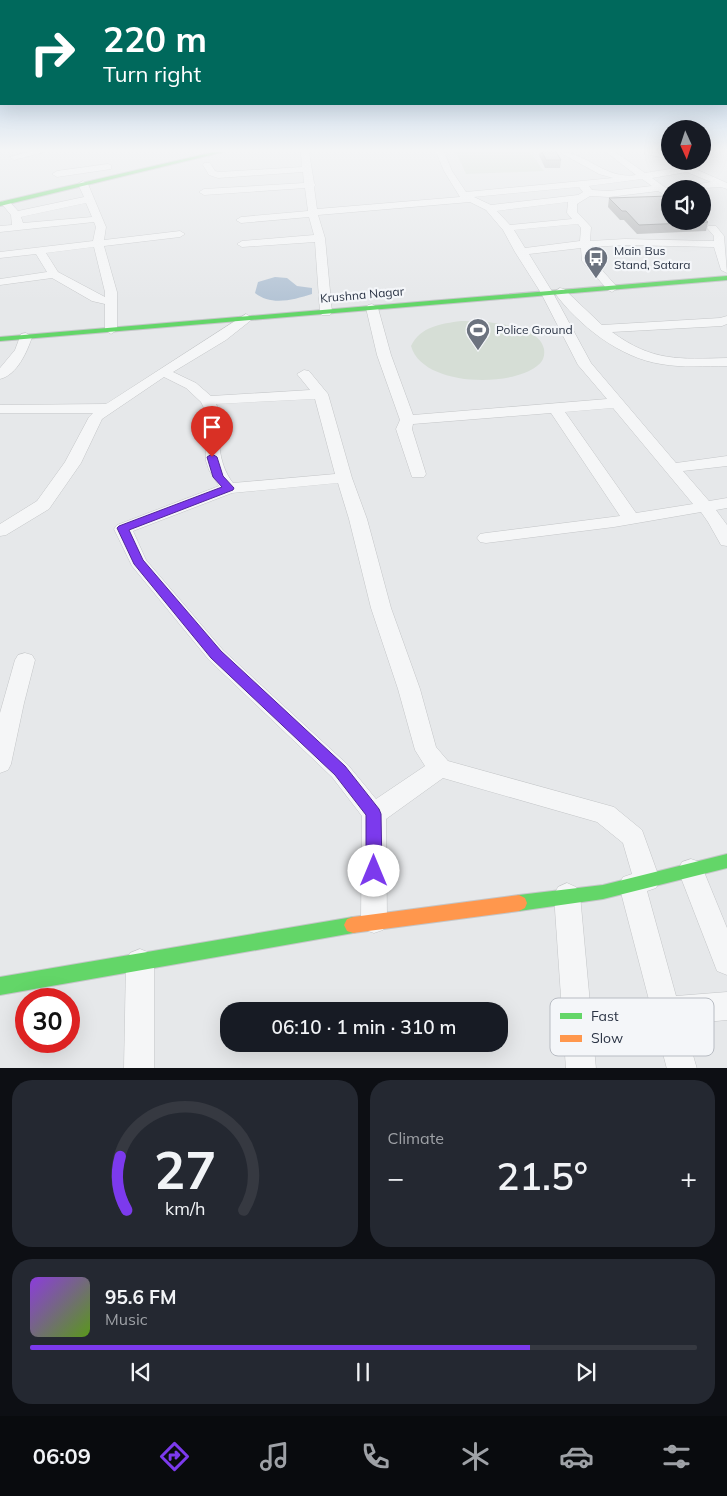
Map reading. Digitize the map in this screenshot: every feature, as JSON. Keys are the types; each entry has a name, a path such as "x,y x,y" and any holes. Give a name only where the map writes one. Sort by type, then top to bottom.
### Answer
{"main road":[{"name":"Krushna Nagar","path":"0,339 727,278"},
{"path":"0,986 374,921 603,892 727,861"}],"street":[{"path":"2,202 16,215 18,227"},
{"path":"16,215 77,202"},
{"path":"91,202 101,227 98,243 111,292 111,330"},
{"path":"313,202 320,238 326,312"},
{"path":"242,244 264,230 314,213 421,202"},
{"path":"477,202 489,208 506,228 520,252 554,293 579,314 636,353 668,362 727,362"},
{"path":"489,208 537,202"},
{"path":"574,202 572,203 572,213 586,227 584,234 588,261 612,288"},
{"path":"0,229 98,219"},
{"path":"241,220 264,230 320,238"},
{"path":"506,228 580,221"},
{"path":"712,228 727,230"},
{"path":"712,228 719,236 726,264"},
{"path":"0,255 180,234"},
{"path":"520,252 543,248 625,242 722,247"},
{"path":"39,250 54,274 96,298 110,302"},
{"path":"0,282 54,274"},
{"path":"554,293 585,366 704,506 722,520 727,541"},
{"path":"372,308 384,355 407,420 404,429 418,474"},
{"path":"0,531 43,505 73,463 96,417 163,372 221,337 246,318"},
{"path":"601,329 722,322 727,320"},
{"path":"0,375 9,367 21,351 26,337"},
{"path":"163,372 185,382 208,400 211,408 213,466 218,477 229,488"},
{"path":"304,374 321,394 344,478 358,519 381,608 409,689 426,750 440,768 605,814 633,837 639,882 663,998"},
{"path":"208,400 321,394"},
{"path":"407,420 616,403"},
{"path":"0,409 109,408"},
{"path":"555,408 631,519"},
{"path":"672,468 727,461"},
{"path":"344,478 229,488 123,528 138,562 216,655 340,771 374,814 374,921"},
{"path":"486,538 631,519 727,503"},
{"path":"0,764 12,703 25,660"},
{"path":"374,814 440,768"},
{"path":"691,870 727,962"},
{"path":"567,896 575,998"},
{"path":"139,1068 140,962"},
{"path":"714,1007 727,1006"}],"shaded area":[{"name":"Police Ground","path":"461,321 508,325 532,334 540,340 544,349 543,359 537,366 524,373 507,378 488,380 448,376 431,369 418,359 411,346 420,334 432,327"}],"water":[{"path":"275,277 287,278 297,286 312,288 312,294 290,300 275,301 255,293 258,282"}],"building":[{"path":"613,202 661,202 661,224 639,225 626,211 622,211"}],"traffic: fast":[{"path":"0,204 9,202"},
{"path":"0,339 727,278"},
{"path":"519,903 603,892 727,861"},
{"path":"0,986 353,925"}],"traffic: slow":[{"path":"353,925 519,903"}],"place":[{"name":"Main Bus Stand, Satara","path":"596,279"},
{"name":"Police Ground","path":"478,351"}],"route":[{"path":"212,457 213,466 218,477 229,488 123,528 138,562 216,655 340,771 374,814 374,871"}]}
